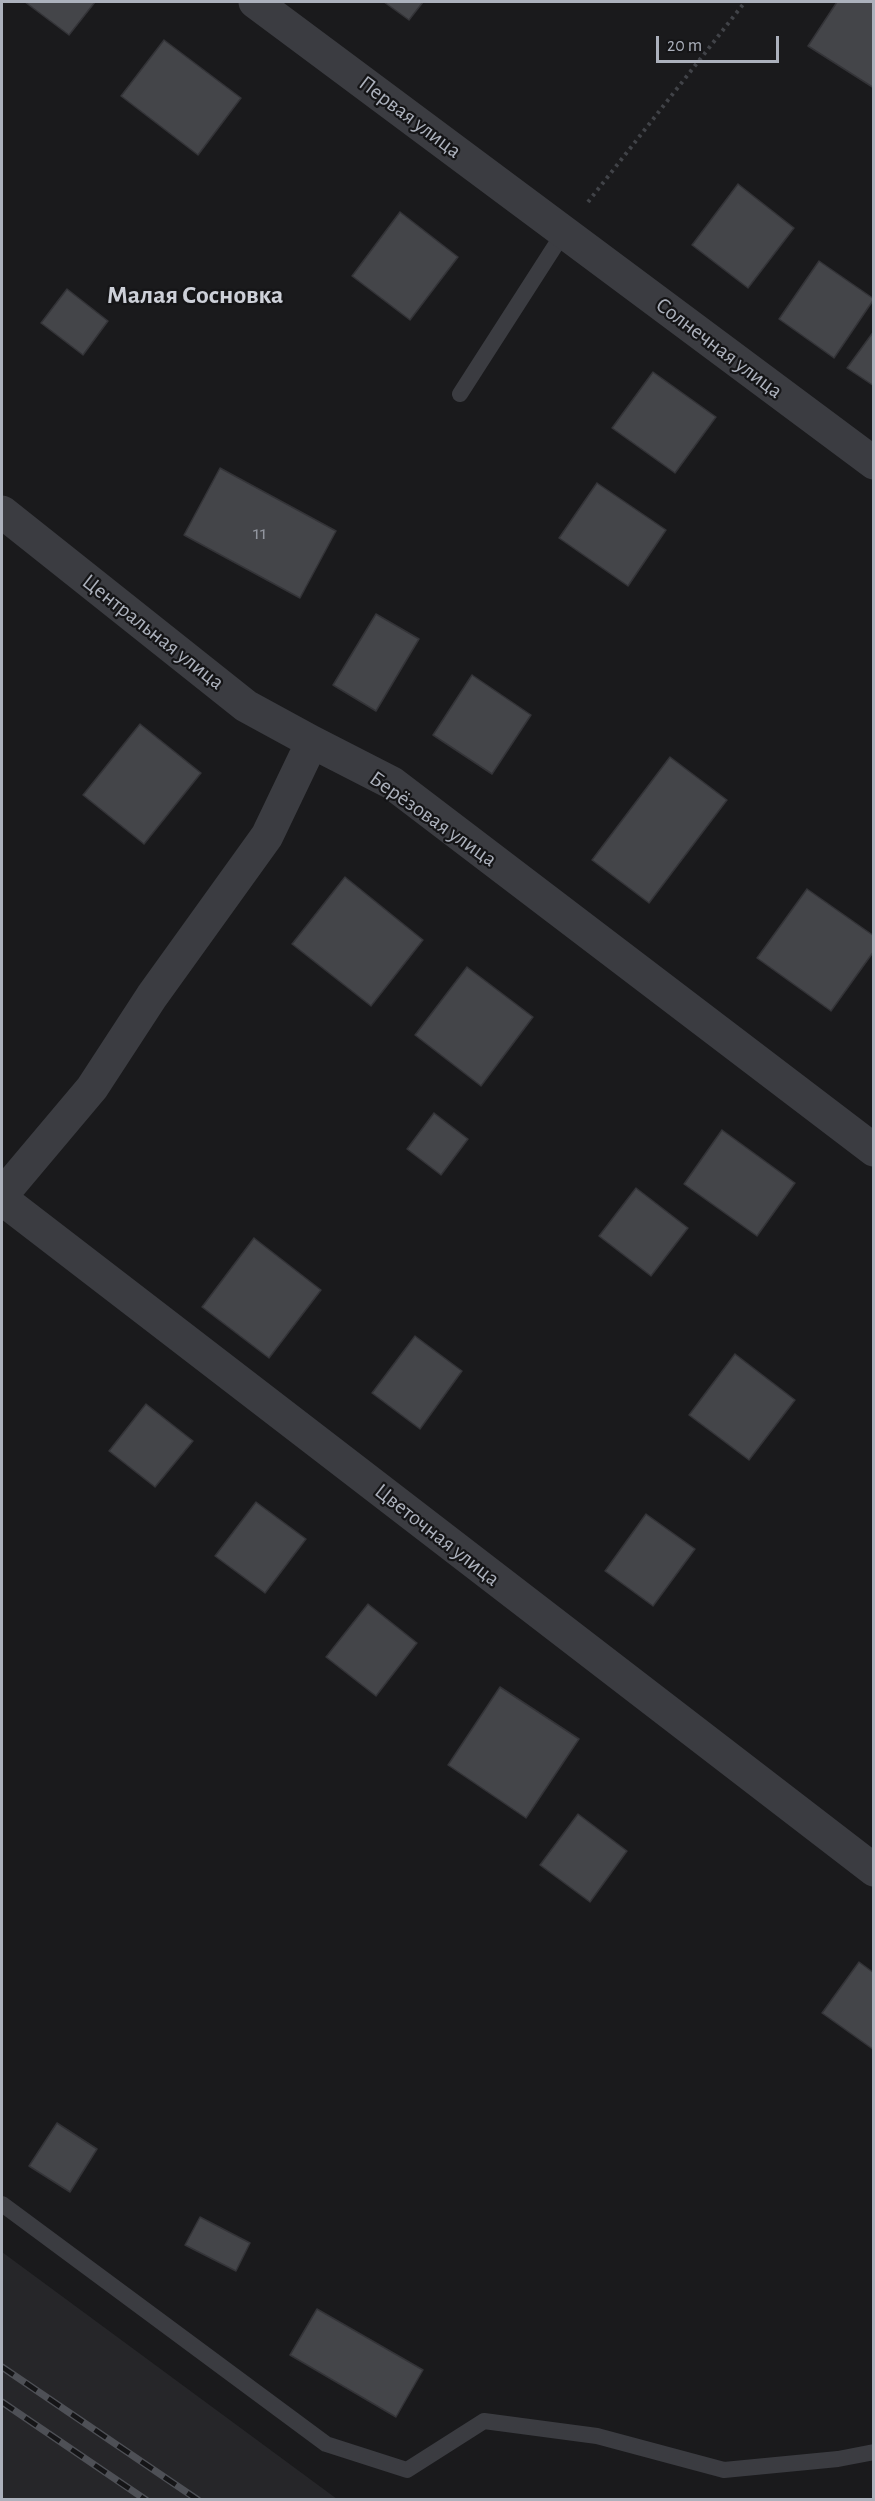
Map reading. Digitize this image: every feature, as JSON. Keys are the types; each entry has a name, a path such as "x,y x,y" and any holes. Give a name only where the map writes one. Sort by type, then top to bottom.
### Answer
{"street":[{"name":"Первая улица","path":"255,2 564,232"},
{"name":"Солнечная улица","path":"564,232 873,463"},
{"name":"Центральная улица","path":"2,512 246,706 312,742"},
{"name":"Берёзовая улица","path":"312,742 392,783 869,1138"},
{"path":"2,1197 92,1088 152,996 267,836 312,742"},
{"name":"Цветочная улица","path":"2,1197 873,1870"}],"lane":[{"path":"460,394 564,232"},
{"path":"2,2204 326,2444 407,2470 484,2421 597,2436 724,2470 838,2459 873,2452"}],"path":[{"path":"564,232 745,2"}],"shaded area":[{"path":"2,2252 337,2499 2,2499"}],"building":[{"path":"25,2 95,2 69,35"},
{"path":"384,2 423,2 409,20"},
{"path":"837,2 874,2 874,88 808,46"},
{"path":"164,40 241,98 198,155 121,96"},
{"path":"738,184 794,228 748,288 692,245"},
{"path":"400,212 458,257 410,320 352,276"},
{"path":"819,261 874,299 834,358 779,319"},
{"path":"67,289 108,321 83,355 41,323"},
{"path":"874,331 874,386 847,368"},
{"path":"653,372 716,417 675,473 612,428"},
{"path":"220,468 336,531 300,598 184,535"},
{"path":"597,483 666,530 628,586 559,538"},
{"path":"376,614 419,639 376,711 333,685"},
{"path":"472,675 531,715 492,774 433,735"},
{"path":"140,724 201,773 144,844 83,795"},
{"path":"670,757 727,800 649,903 592,860"},
{"path":"345,877 423,940 371,1006 292,944"},
{"path":"807,889 874,936 874,951 831,1011 757,958"},
{"path":"467,967 533,1017 481,1086 415,1035"},
{"path":"434,1113 468,1139 441,1175 407,1149"},
{"path":"722,1130 795,1183 757,1236 684,1184"},
{"path":"636,1188 688,1228 651,1276 599,1236"},
{"path":"254,1238 321,1290 269,1358 202,1307"},
{"path":"415,1336 462,1371 420,1429 372,1393"},
{"path":"735,1354 795,1400 749,1460 689,1415"},
{"path":"146,1404 193,1441 155,1487 109,1451"},
{"path":"256,1502 306,1539 265,1593 215,1556"},
{"path":"646,1514 695,1549 653,1606 605,1571"},
{"path":"368,1604 417,1643 376,1696 326,1657"},
{"path":"500,1687 579,1739 526,1818 448,1765"},
{"path":"578,1814 627,1851 590,1902 540,1865"},
{"path":"859,1962 874,1973 874,2050 822,2013"},
{"path":"57,2123 97,2149 70,2192 29,2166"},
{"path":"200,2217 250,2243 236,2271 185,2245"},
{"path":"317,2309 423,2370 396,2417 290,2355"}],"railway":[{"path":"2,2367 198,2500"},
{"path":"2,2402 146,2500"}],"district":[{"name":"Малая Сосновка","path":"195,295"}]}
